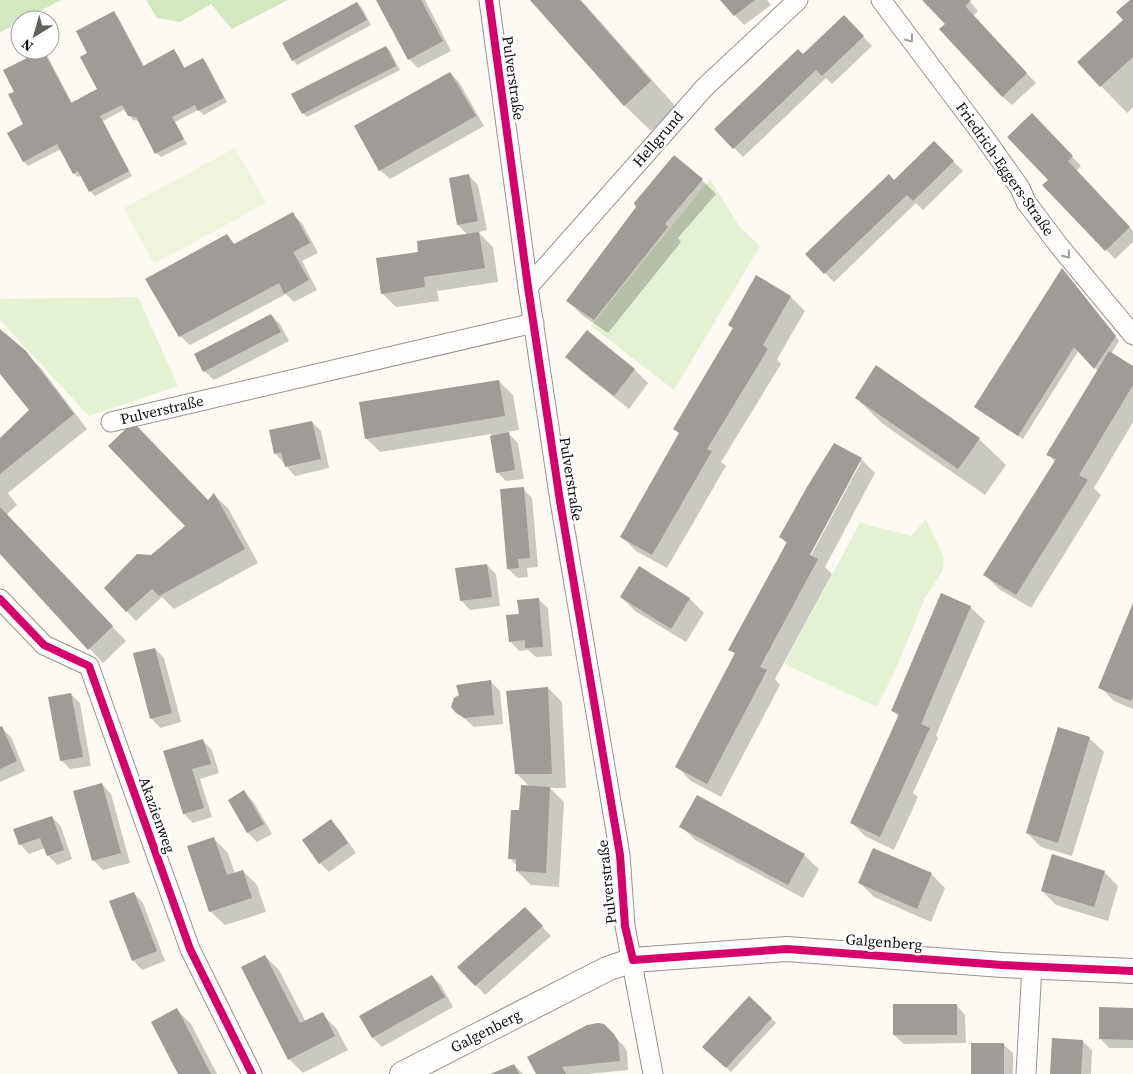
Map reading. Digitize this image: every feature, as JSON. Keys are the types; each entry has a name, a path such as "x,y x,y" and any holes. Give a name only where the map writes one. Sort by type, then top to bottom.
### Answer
{"street":[{"name":"Pulverstraße","path":"489,0 528,287 560,501 620,854 625,926 653,1074"},
{"name":"Hellgrund","path":"528,287 705,87 798,0"},
{"name":"Friedrich-Eggers-Straße","path":"881,0 984,137 1020,188 1026,202 1060,247 1133,335"},
{"name":"Pulverstraße","path":"111,422 534,322"},
{"name":"Akazienweg","path":"0,599 44,645 89,666 190,948 252,1074"},
{"name":"Galgenberg","path":"402,1074 607,969 632,960 787,949 1133,971"},
{"path":"1026,1074 1032,966"}],"green space":[{"path":"0,0 61,0 42,10 10,10 10,27 0,32"},
{"path":"146,0 288,0 232,29 211,4 180,22 157,18"},
{"path":"235,148 266,203 154,264 124,208"},
{"path":"710,179 739,226 760,246 674,390 591,326"},
{"path":"138,297 178,386 89,416 0,320 0,299"},
{"path":"926,519 944,558 943,570 925,598 894,673 877,707 784,664 860,523 911,536"}],"building":[{"path":"376,0 421,0 443,41 408,60"},
{"path":"530,0 580,0 651,81 624,106"},
{"path":"720,0 755,0 734,16"},
{"path":"922,0 971,0 965,6 1027,73 1002,97 939,29 945,24"},
{"path":"1130,0 1133,0 1133,57 1100,87 1077,62 1123,20 1116,12"},
{"path":"357,2 367,20 292,61 282,43"},
{"path":"114,11 143,66 174,49 184,68 203,58 224,98 198,111 195,105 172,117 184,139 155,154 136,117 128,116 122,105 100,116 129,171 89,192 78,171 73,174 57,144 23,162 7,133 23,124 8,94 14,92 3,70 23,60 48,60 71,103 97,89 80,57 87,53 76,31"},
{"path":"844,15 864,36 822,76 816,70 733,149 714,129 798,49 803,54"},
{"path":"386,46 396,66 302,114 291,94"},
{"path":"450,72 476,116 379,171 354,126"},
{"path":"1032,113 1073,156 1068,161 1130,227 1105,251 1042,185 1048,180 1007,137"},
{"path":"934,141 954,161 913,201 907,195 824,274 805,254 889,174 894,180"},
{"path":"674,155 703,179 665,224 668,227 594,320 566,301 636,207 634,203"},
{"path":"469,174 478,221 457,225 449,178"},
{"path":"293,212 310,243 293,252 309,280 284,294 279,283 179,337 145,279 227,234 234,244"},
{"path":"479,232 485,268 424,277 425,287 381,294 376,258 418,252 417,241"},
{"path":"1062,268 1116,336 1094,369 1074,347 1018,436 974,407"},
{"path":"756,275 791,296 763,345 768,349 707,449 712,451 652,555 620,537 679,433 673,429 733,328 728,325"},
{"path":"271,314 281,332 203,372 194,354"},
{"path":"0,329 26,351 74,414 0,474 0,438 29,410 0,374"},
{"path":"587,330 635,369 614,396 565,357"},
{"path":"1109,351 1133,366 1133,385 1079,475 1088,480 1016,595 983,575 1056,459 1046,455"},
{"path":"876,365 980,438 958,469 855,398"},
{"path":"499,380 505,416 365,439 359,402"},
{"path":"312,421 321,459 285,467 281,452 274,454 269,430"},
{"path":"133,422 208,500 214,493 245,549 159,596 152,589 126,612 104,588 137,554 151,555 185,526 108,446"},
{"path":"509,432 515,470 496,473 490,436"},
{"path":"834,443 862,458 810,555 818,559 760,667 767,670 707,784 675,767 735,653 728,650 787,542 779,537"},
{"path":"524,487 530,558 518,559 519,568 507,569 500,489"},
{"path":"0,507 113,626 88,650 0,554"},
{"path":"487,564 492,597 460,601 455,568"},
{"path":"639,566 690,598 671,629 620,597"},
{"path":"941,593 971,606 921,724 930,728 880,837 850,823 899,714 891,711"},
{"path":"539,598 543,647 525,648 525,640 509,642 506,615 519,614 517,600"},
{"path":"1133,603 1133,697 1131,701 1098,688"},
{"path":"155,648 172,713 150,719 133,653"},
{"path":"491,680 494,715 464,718 451,707 454,698 459,695 456,685"},
{"path":"548,687 552,774 515,774 506,691"},
{"path":"71,693 83,757 60,761 48,697"},
{"path":"2,726 17,761 0,769 0,727"},
{"path":"1058,727 1090,737 1058,843 1026,833"},
{"path":"203,739 211,764 192,769 204,808 183,814 163,751"},
{"path":"102,783 121,853 92,861 73,791"},
{"path":"521,785 550,787 546,873 516,871 516,859 508,859 511,810 519,810"},
{"path":"244,790 264,824 247,833 228,800"},
{"path":"697,795 805,854 788,885 679,827"},
{"path":"52,816 64,850 47,856 40,838 19,845 13,829"},
{"path":"331,819 348,843 319,864 302,840"},
{"path":"214,837 227,875 243,870 252,898 209,912 187,846"},
{"path":"873,848 932,873 917,909 858,883"},
{"path":"1052,854 1105,871 1094,907 1041,891"},
{"path":"134,892 157,951 132,961 109,901"},
{"path":"525,907 543,926 475,986 457,967"},
{"path":"265,955 300,1023 323,1012 335,1036 288,1060 241,967"},
{"path":"432,975 445,997 372,1038 359,1016"},
{"path":"749,996 772,1018 726,1068 702,1047"},
{"path":"893,1004 957,1004 957,1035 893,1035"},
{"path":"1099,1007 1133,1008 1133,1040 1099,1039"},
{"path":"177,1008 211,1074 178,1074 151,1022"},
{"path":"604,1024 614,1034 618,1041 620,1061 562,1067 566,1074 536,1074 527,1057 587,1025"},
{"path":"1052,1038 1083,1040 1081,1074 1050,1074"},
{"path":"971,1043 1004,1043 1004,1074 971,1074"},
{"path":"514,1064 519,1074 490,1074"}],"cycle path":[{"path":"489,0 528,287 560,501 620,855 625,926 633,960 787,949 1002,965 1133,971"},
{"path":"0,599 44,645 89,666 190,949 252,1074"}]}
